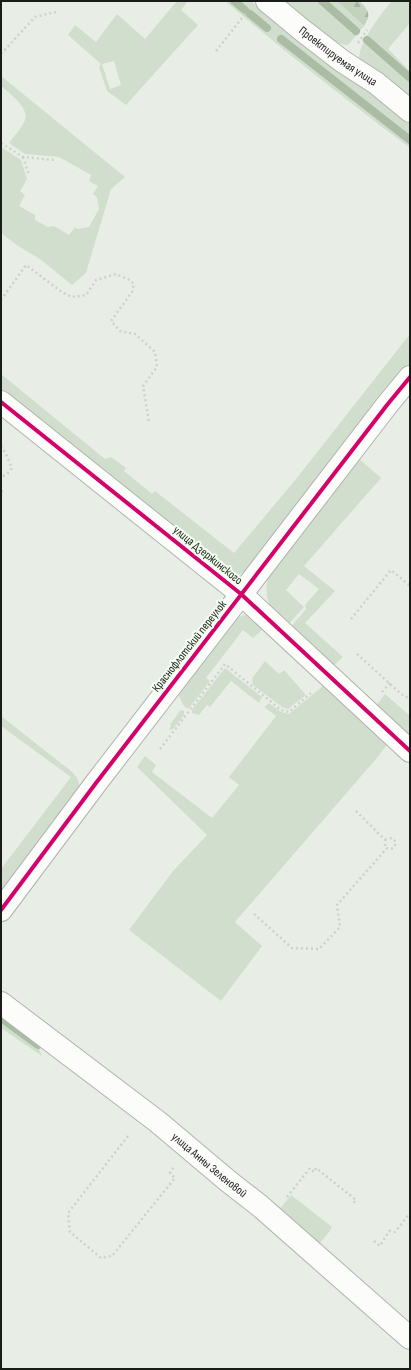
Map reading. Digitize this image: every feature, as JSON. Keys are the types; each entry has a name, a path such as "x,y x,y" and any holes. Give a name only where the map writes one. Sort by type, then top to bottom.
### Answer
{"street":[{"name":"Проектируемая улица","path":"267,1 342,61 376,83 410,111"},
{"name":"Краснофлотский переулок","path":"1,910 241,594 410,377"},
{"name":"улица Дзержинского","path":"1,402 241,594 410,751"},
{"name":"улица Анны Зеленовой","path":"1,1003 158,1122 260,1206 410,1338"}],"path":[{"path":"1,54 35,17 56,12"},
{"path":"216,50 243,16"},
{"path":"1,142 23,157 55,160"},
{"path":"23,157 29,175"},
{"path":"1,300 26,265 62,292 72,297 86,295 96,280 116,274 130,280 134,284 132,292 111,320 120,330 135,334 155,352 157,367 143,386 149,422"},
{"path":"1,446 12,468 7,474 1,476"},
{"path":"1,491 5,492"},
{"path":"351,618 391,570 410,586"},
{"path":"357,654 401,694 410,699"},
{"path":"160,749 225,664 281,710 289,712 307,697"},
{"path":"382,692 390,683"},
{"path":"356,811 385,840 387,848"},
{"path":"254,914 292,948 319,949 340,927 337,906 387,848 389,849 394,847 396,842 392,838 385,840"},
{"path":"128,1136 68,1213 70,1232 101,1258 112,1256 175,1178 170,1173 176,1162"},
{"path":"289,1194 310,1168 314,1172 316,1168 356,1200 352,1205"},
{"path":"374,1242 380,1246 389,1231 395,1232 410,1213"}],"green space":[{"path":"177,1 188,1 181,10 198,25 126,105 107,91 99,67 101,64 68,35 75,25 96,42 117,14 145,39","holes":["114,61 121,85 110,89 102,64"]},
{"path":"225,1 251,1 287,31 410,120 410,148 316,76"},
{"path":"284,1 337,1 364,26 348,45 341,44 315,28"},
{"path":"337,1 359,1 368,12 368,18 364,26"},
{"path":"392,1 410,1 410,23 388,49 410,71 410,101 360,60 360,54 366,38 382,13"},
{"path":"1,76 125,177 111,189 86,273 72,285 40,259 18,246 1,233 1,147 21,160 27,179 20,191 25,195 19,206 35,215 35,220 48,227 54,226 69,235 75,227 77,229 89,227 99,209 97,197 93,194 98,186 89,181 91,175 59,157 25,154 9,143 22,126 26,115 18,101 1,86"},
{"path":"410,334 410,370 251,567 237,576 230,575 1,389 1,374 105,459 111,457 126,468 124,471 152,494 155,491 234,553 296,479"},
{"path":"357,457 381,478 304,566 335,591 305,623 343,657 332,667 289,629 306,609 305,605 319,589 299,574 286,590 304,607 286,627 272,610 270,605 267,593 268,577"},
{"path":"245,615 252,617 263,629 253,638 243,630 206,678 210,681 189,708 186,708 176,691 237,617"},
{"path":"265,661 279,674 284,670 306,695 288,709 282,707 253,685 252,678"},
{"path":"225,668 262,697 259,703 231,681 210,707 207,705 199,715 192,713 192,710"},
{"path":"324,685 389,742 235,922 262,946 221,1001 129,930 173,871 207,835 137,767 145,756 156,765 152,772 212,818 239,785 229,777 276,716 264,707 269,703 281,712 289,714"},
{"path":"385,694 410,716 410,738 375,707"},
{"path":"181,710 184,711 184,715 172,730 169,729 171,726 170,724"},
{"path":"1,716 71,771 77,778 80,786 1,897 1,869 71,777 1,726"},
{"path":"1,1009 43,1042 38,1047 42,1056 1,1028"},
{"path":"291,1195 332,1227 320,1243 316,1243 278,1211"}],"waterway":[{"path":"234,1 245,10"},
{"path":"322,1 356,31"},
{"path":"250,14 267,28"},
{"path":"281,39 410,140"},
{"path":"367,40 410,78"},
{"path":"1,1018 38,1045"}],"cycle path":[{"path":"1,910 96,783 410,377"},
{"path":"1,402 241,594 410,751"}]}
